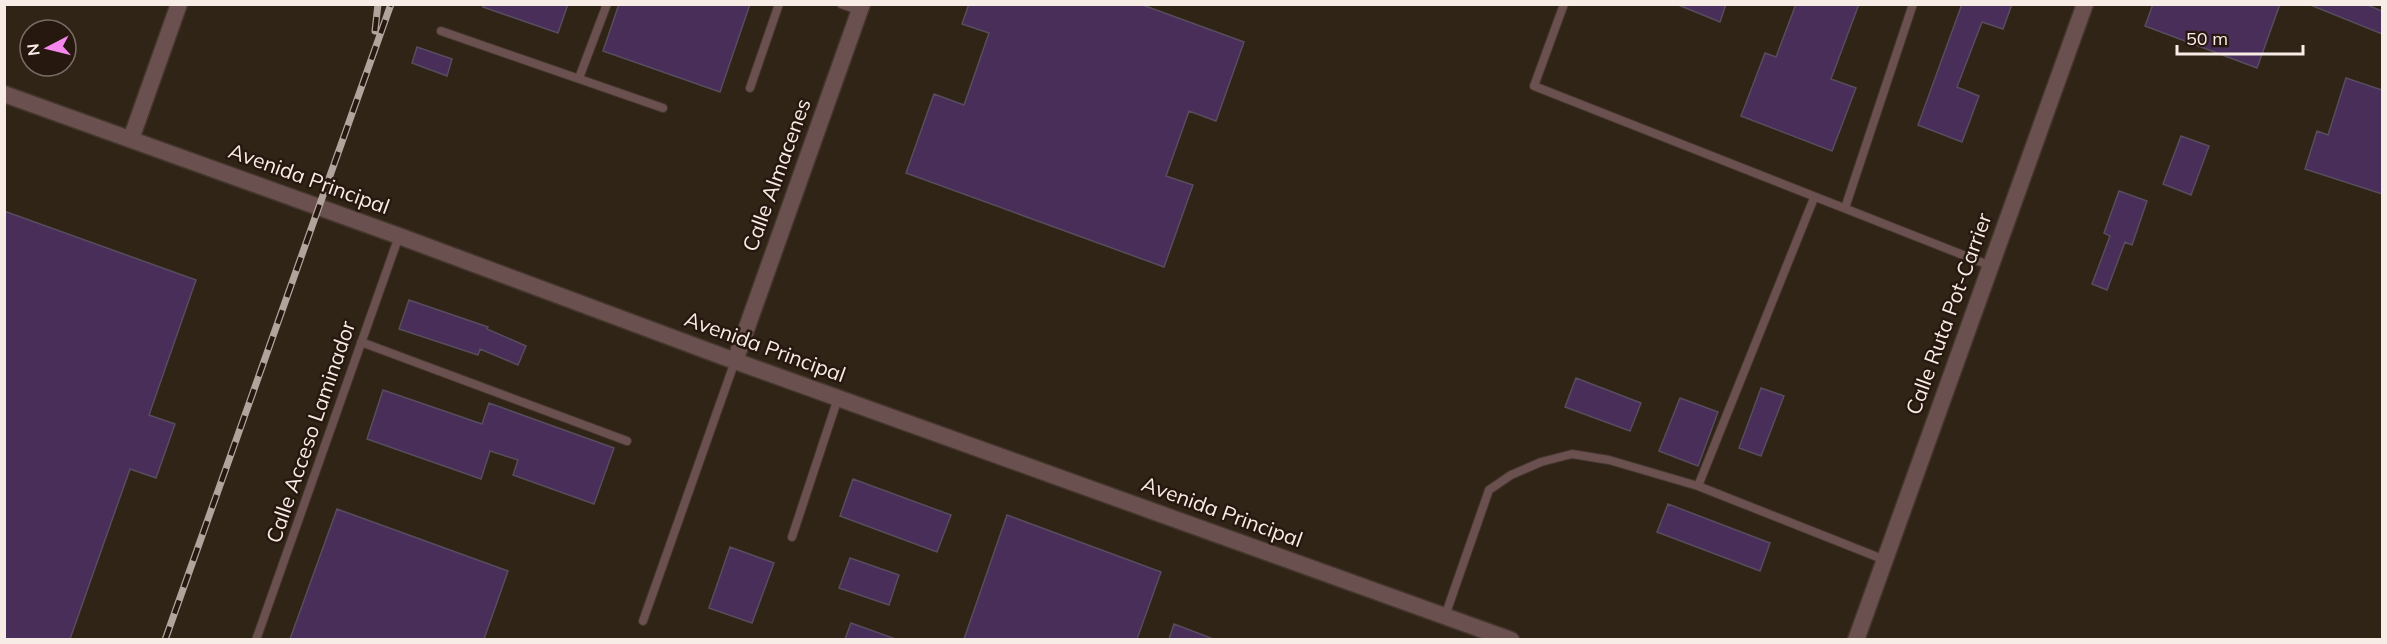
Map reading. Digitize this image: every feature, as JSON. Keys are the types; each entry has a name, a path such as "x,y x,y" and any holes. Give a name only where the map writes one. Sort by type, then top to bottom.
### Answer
{"street":[{"path":"131,139 179,4"},
{"name":"Calle Ruta Pot-Carrier","path":"1856,639 2085,4"},
{"name":"Calle Almacenes","path":"735,361 861,8"},
{"name":"Avenida Principal","path":"4,93 735,361 1511,639"}],"lane":[{"path":"579,78 606,4"},
{"path":"750,88 779,4"},
{"path":"841,4 861,8"},
{"path":"1564,4 1534,86 1991,266"},
{"path":"1845,208 1913,4"},
{"path":"441,31 663,108"},
{"path":"1698,486 1814,198"},
{"name":"Calle Acceso Laminador","path":"256,639 399,236"},
{"path":"362,342 627,441"},
{"path":"643,621 735,361"},
{"path":"792,537 838,398"},
{"path":"1445,616 1489,490 1511,475 1541,462 1572,454 1609,460 1698,486 1885,560"}],"shaded area":[{"path":"5,5 2382,5 2382,639 5,639"}],"building":[{"path":"484,4 568,4 558,33 483,7"},
{"path":"619,4 750,4 720,92 603,51"},
{"path":"969,4 1140,4 1244,42 1216,121 1189,111 1166,176 1193,185 1164,267 906,173 934,94 964,105 989,33 962,24"},
{"path":"1676,4 1726,4 1720,22"},
{"path":"1796,4 1859,4 1831,79 1856,88 1832,151 1741,116 1765,53 1776,57"},
{"path":"1962,4 2012,4 2003,29 1982,22 1957,87 1979,96 1962,142 1918,125"},
{"path":"2153,4 2280,4 2257,68 2145,26"},
{"path":"2308,4 2365,4 2382,11 2382,34"},
{"path":"417,47 452,59 447,76 412,63"},
{"path":"2346,78 2382,90 2382,194 2305,169 2317,131 2328,135"},
{"path":"2181,136 2209,146 2191,195 2163,184"},
{"path":"2119,191 2147,201 2132,245 2125,242 2107,290 2092,284 2110,236 2104,233"},
{"path":"4,211 196,280 149,415 175,424 156,478 130,469 70,639 4,639"},
{"path":"409,300 488,327 487,329 526,346 518,365 480,349 478,355 399,329"},
{"path":"1576,378 1641,403 1630,431 1565,407"},
{"path":"1761,388 1784,396 1761,456 1739,448"},
{"path":"383,390 482,424 489,403 614,448 594,504 513,475 518,460 490,451 481,479 367,439"},
{"path":"1680,398 1718,412 1698,466 1659,451"},
{"path":"853,479 951,515 937,552 840,516"},
{"path":"1668,504 1770,543 1760,571 1657,532"},
{"path":"337,509 508,571 484,639 290,639"},
{"path":"1007,515 1161,572 1137,639 964,639"},
{"path":"730,547 774,563 752,623 709,608"},
{"path":"850,558 899,575 889,605 839,588"},
{"path":"851,623 893,638 845,639"},
{"path":"1174,624 1211,638 1211,639 1169,639"}],"railway":[{"path":"375,31 378,4"},
{"path":"165,640 391,4"}]}
